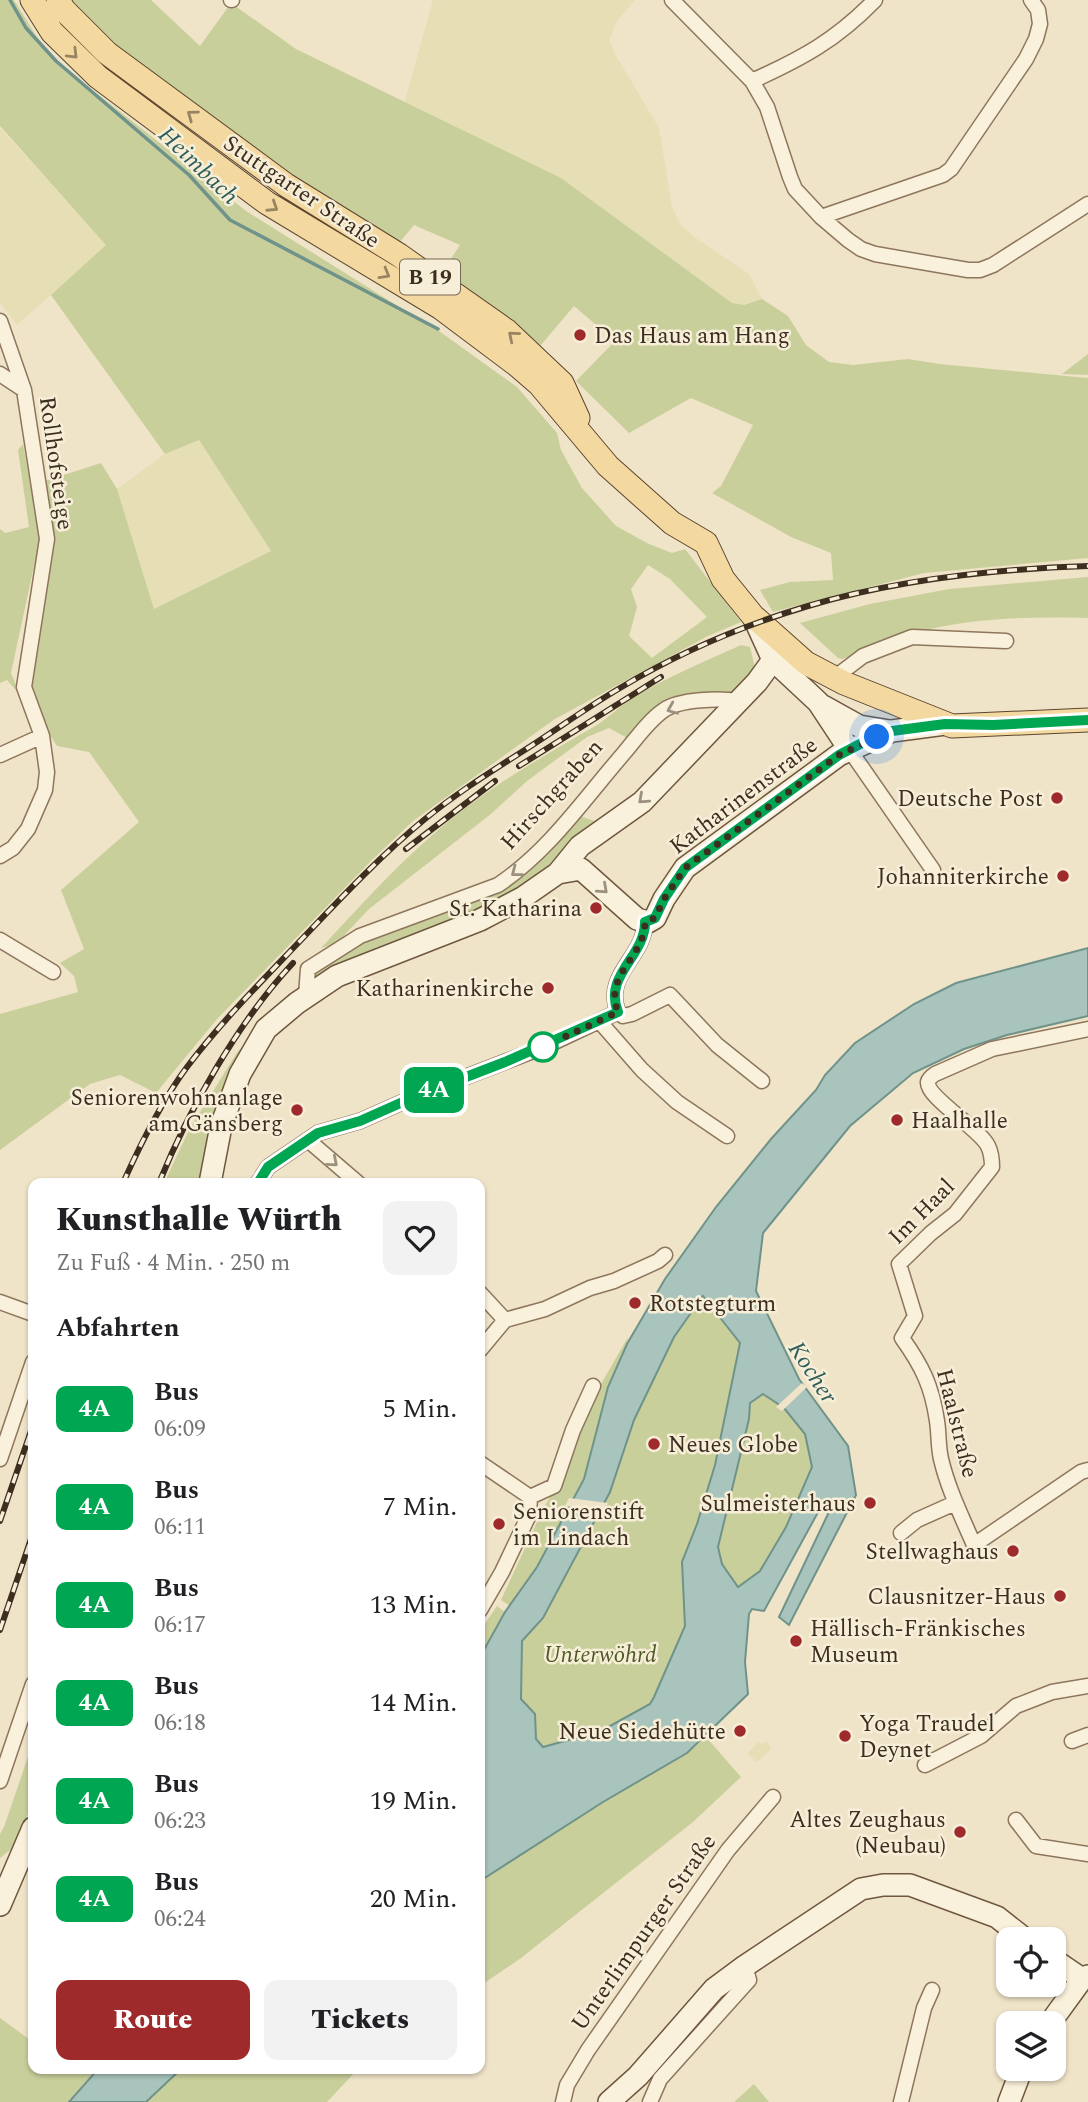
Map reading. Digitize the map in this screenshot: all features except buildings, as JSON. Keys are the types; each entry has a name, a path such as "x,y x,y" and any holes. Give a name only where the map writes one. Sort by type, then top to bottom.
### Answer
{"main road":[{"name":"B 19","path":"32,0 52,32 98,77 267,203 440,308 517,365 539,384 591,447 658,512 706,543 723,579 753,616 806,663 834,678 945,724 993,725 1088,720"},
{"name":"Stuttgarter Straße","path":"58,0 64,10 107,53 275,177 399,255 507,331 562,383 591,447"}],"street":[{"path":"672,0 752,81 767,107 795,189 821,217 861,249 875,254 980,270 993,265 1088,204"},
{"path":"752,81 794,62 828,42 875,0"},
{"path":"821,217 943,175 951,169 1026,59 1036,39 1040,24 1038,10 1031,0"},
{"name":"Rollhofsteige","path":"0,321 24,390 47,539 24,687 42,736 47,772 45,790 28,829 13,848 0,856"},
{"path":"0,374 24,390"},
{"path":"753,616 774,660 818,702 933,870"},
{"path":"834,678 863,656 912,637 1006,641"},
{"path":"210,1178 221,1126 246,1062 266,1030 306,996 337,976 480,920 522,898 558,873 580,846 642,802 757,682 774,660"},
{"path":"806,663 818,702"},
{"name":"Hirschgraben","path":"306,996 308,970 360,936 498,885 518,872 552,838 665,709 722,698 738,701"},
{"name":"Katharinenstraße","path":"818,702 859,726 892,731"},
{"name":"Katharinenstraße","path":"618,1012 613,995 621,974 635,951 645,922 655,918 685,868 849,748 892,731 945,724"},
{"path":"0,755 42,736"},
{"path":"580,846 581,869 637,919 645,922"},
{"path":"558,873 581,869"},
{"path":"0,940 52,972"},
{"path":"261,1178 268,1167 318,1133 360,1121 600,1022 618,1012 623,1016 632,1014 670,995 717,1045 762,1080"},
{"path":"600,1022 642,1070 677,1102 727,1136"},
{"name":"Im Haal","path":"915,1315 899,1265 931,1233 955,1214 992,1167 987,1143 932,1092 928,1083 935,1073 992,1049 1088,1029"},
{"path":"309,1141 352,1178"},
{"path":"485,1344 505,1320 545,1309 590,1288 614,1281 665,1255"},
{"path":"485,1298 505,1320"},
{"path":"0,1302 28,1312"},
{"name":"Haalstraße","path":"915,1315 902,1338 920,1364 930,1388 938,1426 940,1457 955,1503 974,1545 1081,1472 1088,1470"},
{"path":"0,1459 28,1377"},
{"path":"530,1497 554,1486 573,1430 593,1386"},
{"path":"485,1466 530,1497"},
{"path":"485,1602 498,1581 529,1515 530,1497"},
{"path":"901,1533 917,1520 955,1503"},
{"path":"925,1765 981,1736 1016,1706 1052,1692 1088,1686"},
{"path":"0,1781 28,1699"},
{"path":"1072,1741 1088,1735"},
{"name":"Unterlimpurger Straße","path":"563,2102 567,2085 588,2050 728,1850 773,1797"},
{"path":"1016,1820 1036,1846 1088,1854"},
{"path":"2,1895 28,1839"},
{"path":"609,2102 638,2076 714,1989 861,1889 883,1885 910,1885 997,1916 1010,1927"},
{"path":"1058,2011 1086,1972 1066,1964"},
{"path":"650,2102 660,2079 750,1979 745,1966"},
{"path":"901,2102 924,2008 932,1990"},
{"path":"1009,2102 1017,2081"}],"shaded area":[{"path":"433,0 635,0 617,21 609,40 659,128 672,207 681,225 693,236 749,274 762,299 744,305 733,304 561,178 404,104"},
{"path":"0,128 107,245 17,325 0,303"},
{"path":"198,439 271,551 154,609 117,489 165,454"},
{"path":"767,1741 771,1749 757,1762 747,1754 758,1742 763,1744"}],"green space":[{"path":"0,0 14,0 40,42 66,69 246,211 432,326 517,387 557,433 561,450 582,488 616,526 672,553 685,549 741,622 708,636 555,719 413,821 217,1019 156,1093 120,1075 90,1084 0,1150 0,1014 78,992 74,976 60,963 84,949 61,890 139,822 89,752 57,746 42,721 31,692 30,666 44,605 51,553 45,481 101,463 117,489 154,609 271,551 199,440 165,454 51,295 106,245 0,126","holes":["648,565 670,579 707,617 652,658 629,636 637,607 631,589"]},
{"path":"68,0 151,0 200,46 231,3 296,49 561,178 732,303 744,305 762,299 788,316 806,345 829,362 853,365 908,359 1088,378 1088,558 924,573 773,612 760,590 790,582 833,580 831,553 791,537 712,493 721,486 753,425 691,398 629,433 576,381 615,341 574,306 540,346 439,277 460,245 414,225 394,249 285,176 116,46 83,18"},
{"path":"1088,354 1088,375 1062,374"},
{"path":"23,444 40,538 11,673 20,695 7,680 0,683 0,529 5,533 29,527 18,450"},
{"path":"1088,577 1088,618 1009,619 950,625 908,635 842,659 800,623 870,604 949,589"},
{"path":"741,645 750,647 756,672 738,696 681,701 629,739 609,728 587,737 527,781 491,814 369,909 337,943 321,948 406,859 475,801 514,774 597,725 644,691"},
{"path":"579,816 595,821 581,831 549,873 529,888 311,980 311,971 393,926 485,897"},
{"path":"271,1012 202,1178 166,1178 189,1130 236,1054"},
{"name":"Unterwöhrd","path":"703,1296 740,1343 715,1465 682,1562 685,1626 650,1704 601,1731 543,1747 536,1739 535,1714 521,1700 522,1641 543,1618 610,1492 634,1420 674,1337"},
{"path":"628,1337 608,1387 584,1479 537,1567 510,1606 501,1600 544,1507 561,1479 601,1384"},
{"path":"763,1394 784,1408 805,1434 812,1467 786,1527 760,1571 738,1587 722,1564 718,1548 749,1419 750,1403"},
{"path":"497,1606 505,1612 485,1648 485,1624"},
{"path":"706,1737 741,1777 693,1822 521,1958 485,1983 485,1878 603,1802 687,1753"},
{"path":"28,1757 28,1814 14,1847 0,1858 0,1834"},
{"path":"0,2018 28,2038 28,2074 94,2074 69,2102 0,2102"},
{"path":"176,2074 353,2074 327,2102 146,2102"},
{"path":"754,2084 769,2102 734,2102"}],"water":[{"path":"1088,948 1088,1016 1007,1035 964,1049 913,1073 850,1126 763,1233 756,1291 799,1379 848,1446 856,1495 789,1625 779,1617 828,1514 822,1505 764,1611 752,1609 749,1614 745,1662 748,1694 687,1753 603,1802 485,1878 485,1648 505,1612 537,1567 584,1479 608,1387 627,1344 665,1279 716,1207 771,1139 816,1090 825,1075 855,1043 914,1004 956,983","holes":["703,1296 740,1343 715,1465 682,1562 685,1626 654,1697 650,1704 601,1731 543,1747 536,1739 535,1714 521,1699 522,1641 543,1618 610,1492 634,1420 674,1337","763,1394 784,1408 805,1434 812,1467 786,1527 760,1571 738,1587 722,1564 718,1547 749,1419 750,1403"]},
{"path":"94,2074 176,2074 146,2102 69,2102"}],"pier":[{"path":"802,1383 807,1387 782,1411 776,1407"},
{"path":"569,1498 608,1503 604,1511 565,1506"}],"waterway":[{"name":"Heimbach","path":"10,0 26,28 56,61 189,175 230,220 438,329"}],"railway":[{"path":"125,1178 152,1123 187,1067 242,1002 361,878 408,833 451,799 598,701 688,652 736,631 808,606 912,582 1017,570 1088,566"},
{"path":"519,766 661,677"},
{"path":"406,849 495,781"},
{"path":"161,1178 200,1096 234,1039 293,963"},
{"path":"0,1521 28,1440"},
{"path":"0,1630 28,1548"}],"bus line":[{"name":"4A","path":"261,1178 268,1167 318,1133 360,1121 546,1046 618,1012 613,995 621,974 635,951 645,922 655,918 685,868 849,748 892,731 945,724 993,725 1088,720"}],"place":[{"name":"Das Haus am Hang","path":"580,335"},
{"name":"Deutsche Post","path":"1057,798"},
{"name":"Johanniterkirche","path":"1063,876"},
{"name":"St. Katharina","path":"596,908"},
{"name":"Katharinenkirche","path":"548,988"},
{"name":"Seniorenwohnanlage am Gänsberg","path":"297,1110"},
{"name":"Haalhalle","path":"897,1120"},
{"name":"Rotstegturm","path":"635,1303"},
{"name":"Neues Globe","path":"654,1444"},
{"name":"Sulmeisterhaus","path":"870,1503"},
{"name":"Seniorenstift im Lindach","path":"499,1524"},
{"name":"Stellwaghaus","path":"1013,1551"},
{"name":"Clausnitzer-Haus","path":"1060,1596"},
{"name":"Hällisch-Fränkisches Museum","path":"796,1641"},
{"name":"Neue Siedehütte","path":"740,1731"},
{"name":"Yoga Traudel Deynet","path":"845,1736"},
{"name":"Altes Zeughaus (Neubau)","path":"960,1832"}],"route":[{"path":"543,1047 618,1012 613,995 621,974 635,951 645,922 655,918 685,868 849,748 877,737"}],"water label":[{"name":"Kocher","path":"813,1372"}]}
